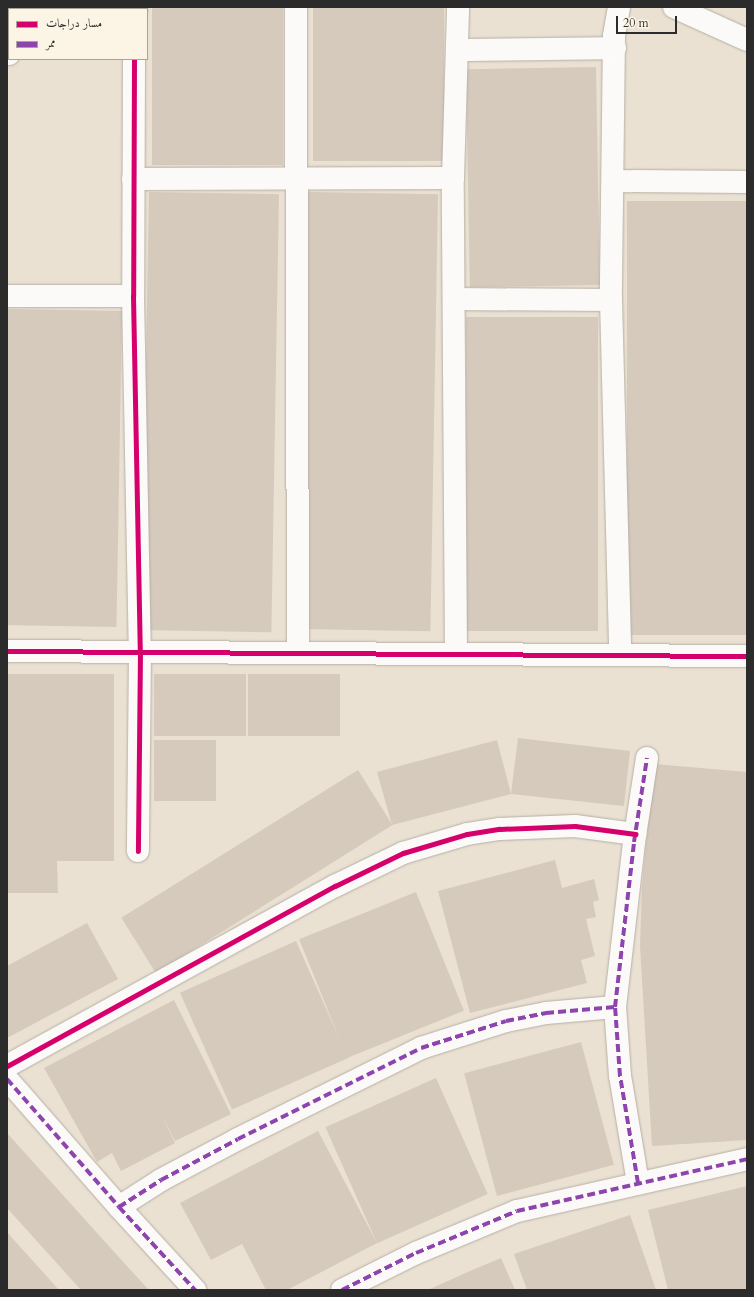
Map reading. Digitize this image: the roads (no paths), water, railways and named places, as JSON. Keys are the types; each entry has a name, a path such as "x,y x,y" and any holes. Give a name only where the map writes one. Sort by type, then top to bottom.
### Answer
{"street":[{"path":"296,7 298,652"},
{"path":"456,654 453,178 458,50 458,7"},
{"path":"619,7 615,48 611,300 620,655"},
{"path":"674,7 746,36"},
{"path":"458,50 615,48"},
{"path":"134,60 133,296 140,652 138,851"},
{"path":"133,179 453,178"},
{"path":"614,181 747,182"},
{"path":"7,296 133,296"},
{"path":"454,299 611,300"},
{"path":"7,651 747,656"},
{"path":"638,1183 620,1076 615,1007 635,834 647,758"},
{"path":"7,1066 368,868 403,853 467,834 500,829 575,826 635,834"},
{"path":"119,1207 161,1180 244,1136 421,1048 506,1021 546,1013 615,1007"},
{"path":"7,1079 119,1207 195,1290"},
{"path":"342,1290 416,1253 517,1211 747,1159"}]}
